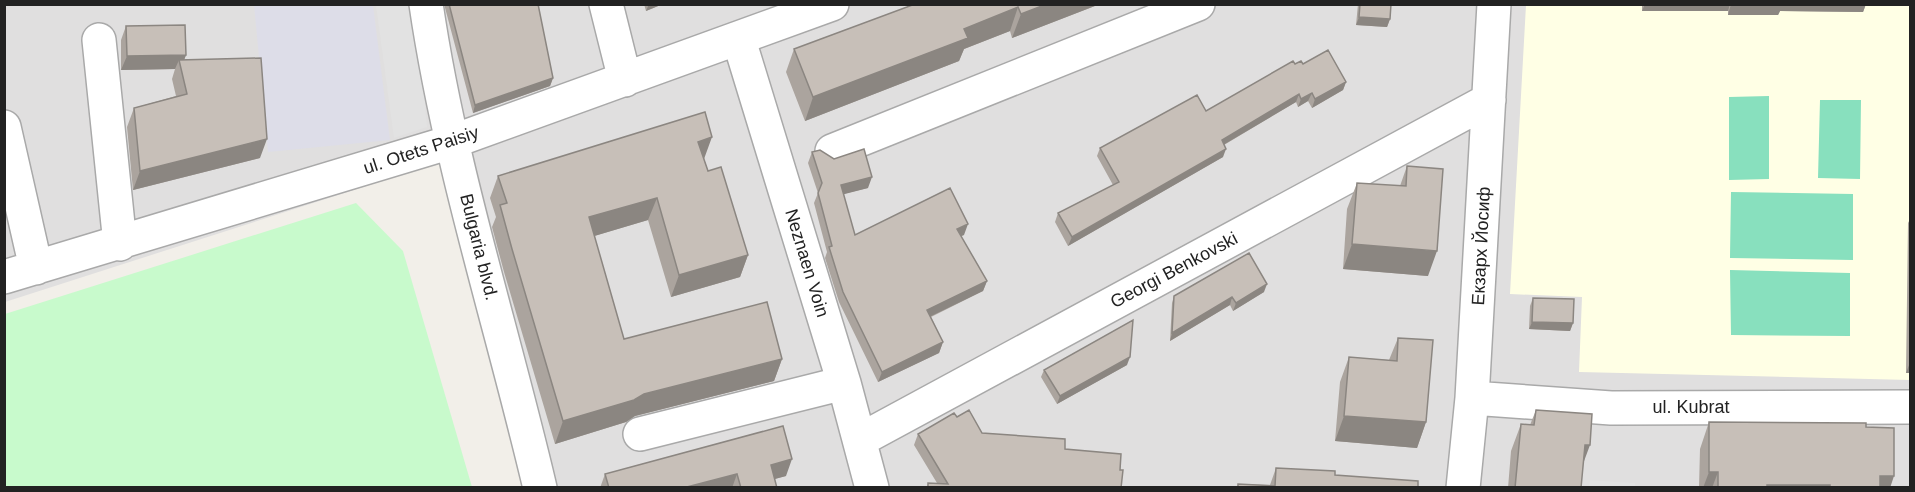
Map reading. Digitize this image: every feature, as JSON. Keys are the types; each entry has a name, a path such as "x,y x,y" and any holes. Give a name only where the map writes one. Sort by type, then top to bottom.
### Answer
{"street":[{"name":"Bulgaria blvd.","path":"426,4 436,73 451,142 540,488"},
{"path":"606,4 625,80"},
{"name":"ul. Otets Paisiy","path":"4,278 451,142 739,40 832,4"},
{"path":"832,151 1198,4"},
{"name":"Екзарх Йосиф","path":"1463,488 1472,398 1494,4"},
{"path":"99,40 120,244"},
{"name":"Neznaen Voin","path":"739,40 844,383 872,488"},
{"name":"Georgi Benkovski","path":"860,440 1489,100"},
{"path":"4,127 36,268"},
{"path":"640,434 844,383"},
{"name":"ul. Kubrat","path":"1472,398 1611,408 1911,407"}],"shaded area":[{"path":"5,5 1910,5 1910,487 524,487 441,162 5,302"},
{"path":"254,5 373,5 390,140 268,152"},
{"path":"376,5 416,5 427,127 394,138"},
{"path":"1526,5 1910,5 1910,380 1579,372 1582,297 1510,294"},
{"path":"1590,480 1635,483 1635,487 1589,487"}],"green space":[{"path":"1769,96 1769,179 1729,180 1729,97"},
{"path":"1820,100 1861,100 1860,179 1818,178"},
{"path":"1731,192 1853,194 1853,260 1730,258"},
{"path":"356,203 403,251 472,487 5,487 5,314"},
{"path":"1730,270 1850,273 1850,336 1731,335"}],"building":[{"path":"449,4 538,4 553,78 475,105"},
{"path":"915,4 1047,4 1021,14 1018,7 964,29 968,38 813,97 794,49"},
{"path":"1360,4 1391,4 1390,19 1359,17"},
{"path":"185,25 186,55 127,56 126,26"},
{"path":"1328,50 1346,82 1315,99 1312,93 1301,99 1299,94 1222,140 1226,149 1072,237 1058,213 1119,182 1100,148 1197,95 1206,111 1293,61 1295,64 1301,61 1303,64"},
{"path":"261,58 267,139 140,171 134,108 187,94 179,60"},
{"path":"705,112 712,137 698,142 708,171 721,167 748,255 679,275 657,198 589,217 624,339 767,302 782,359 644,394 634,400 563,421 500,205 507,203 498,176"},
{"path":"864,149 872,177 841,185 855,235 950,188 968,224 957,229 987,281 927,310 943,342 882,372 843,292 829,247 832,246 818,193 822,183 812,152 820,150 834,159"},
{"path":"1407,166 1443,169 1437,251 1352,244 1357,183 1406,186"},
{"path":"1249,253 1267,284 1236,303 1232,297 1172,333 1174,296"},
{"path":"1533,298 1574,299 1573,323 1532,322"},
{"path":"1133,320 1130,357 1060,396 1044,370"},
{"path":"1398,338 1433,340 1426,422 1344,416 1349,357 1397,361"},
{"path":"969,410 982,433 1065,439 1065,449 1121,454 1120,470 1123,470 1121,488 928,488 928,483 948,484 918,434 954,413 957,417"},
{"path":"1536,410 1592,414 1590,445 1585,445 1581,488 1515,488 1521,424 1534,425"},
{"path":"1709,422 1866,423 1866,427 1894,428 1894,476 1880,476 1880,488 1767,485 1767,488 1718,488 1718,472 1709,472"},
{"path":"783,426 792,459 771,465 777,488 741,488 737,474 683,488 609,488 605,474"},
{"path":"1276,468 1335,471 1335,475 1418,481 1418,488 1238,488 1238,484 1275,486"}]}
